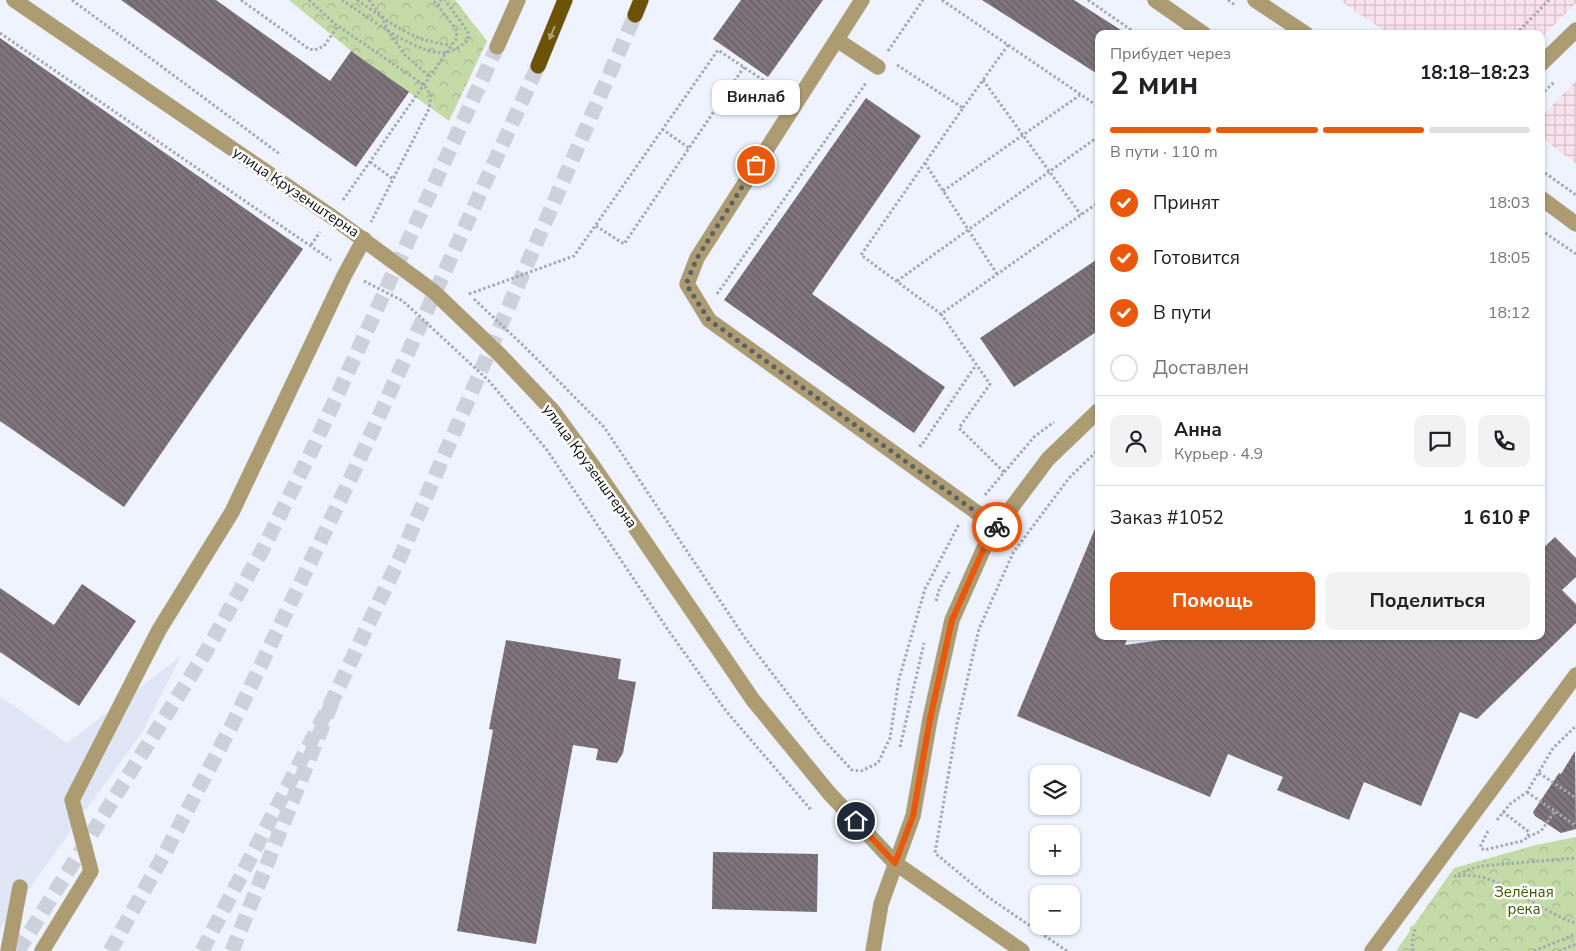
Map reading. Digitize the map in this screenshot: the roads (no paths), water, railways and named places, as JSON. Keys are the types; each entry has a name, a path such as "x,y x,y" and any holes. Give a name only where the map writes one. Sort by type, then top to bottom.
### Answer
{"main road":[{"path":"538,66 565,0"},
{"path":"635,14 641,0"}],"street":[{"name":"улица Крузенштерна","path":"14,0 331,216 432,291 500,356 553,411 593,466 753,700 829,793 895,863 1022,951"},
{"path":"497,47 518,0"},
{"path":"862,0 697,258 686,284 709,320 997,527"},
{"path":"1155,0 1198,30"},
{"path":"1255,0 1300,30"},
{"path":"1545,60 1576,30"},
{"path":"837,40 881,61"},
{"path":"1545,201 1576,224"},
{"path":"42,951 91,871 72,800 159,630 232,512 364,239"},
{"path":"873,951 881,904 913,816 930,719 952,620 988,539 1048,459 1095,414"},
{"path":"1372,951 1576,675"},
{"path":"8,951 20,887"}],"tunnel":[{"path":"202,951 335,695 401,555 635,15"},
{"path":"18,951 207,650 264,547 313,448 497,47"},
{"path":"110,951 165,853 235,719 355,469 538,66"},
{"path":"232,951 335,695"}],"place":[{"name":"Винлаб","path":"756,165"}],"park label":[{"name":"Зелёная река","path":"1524,900"}]}
